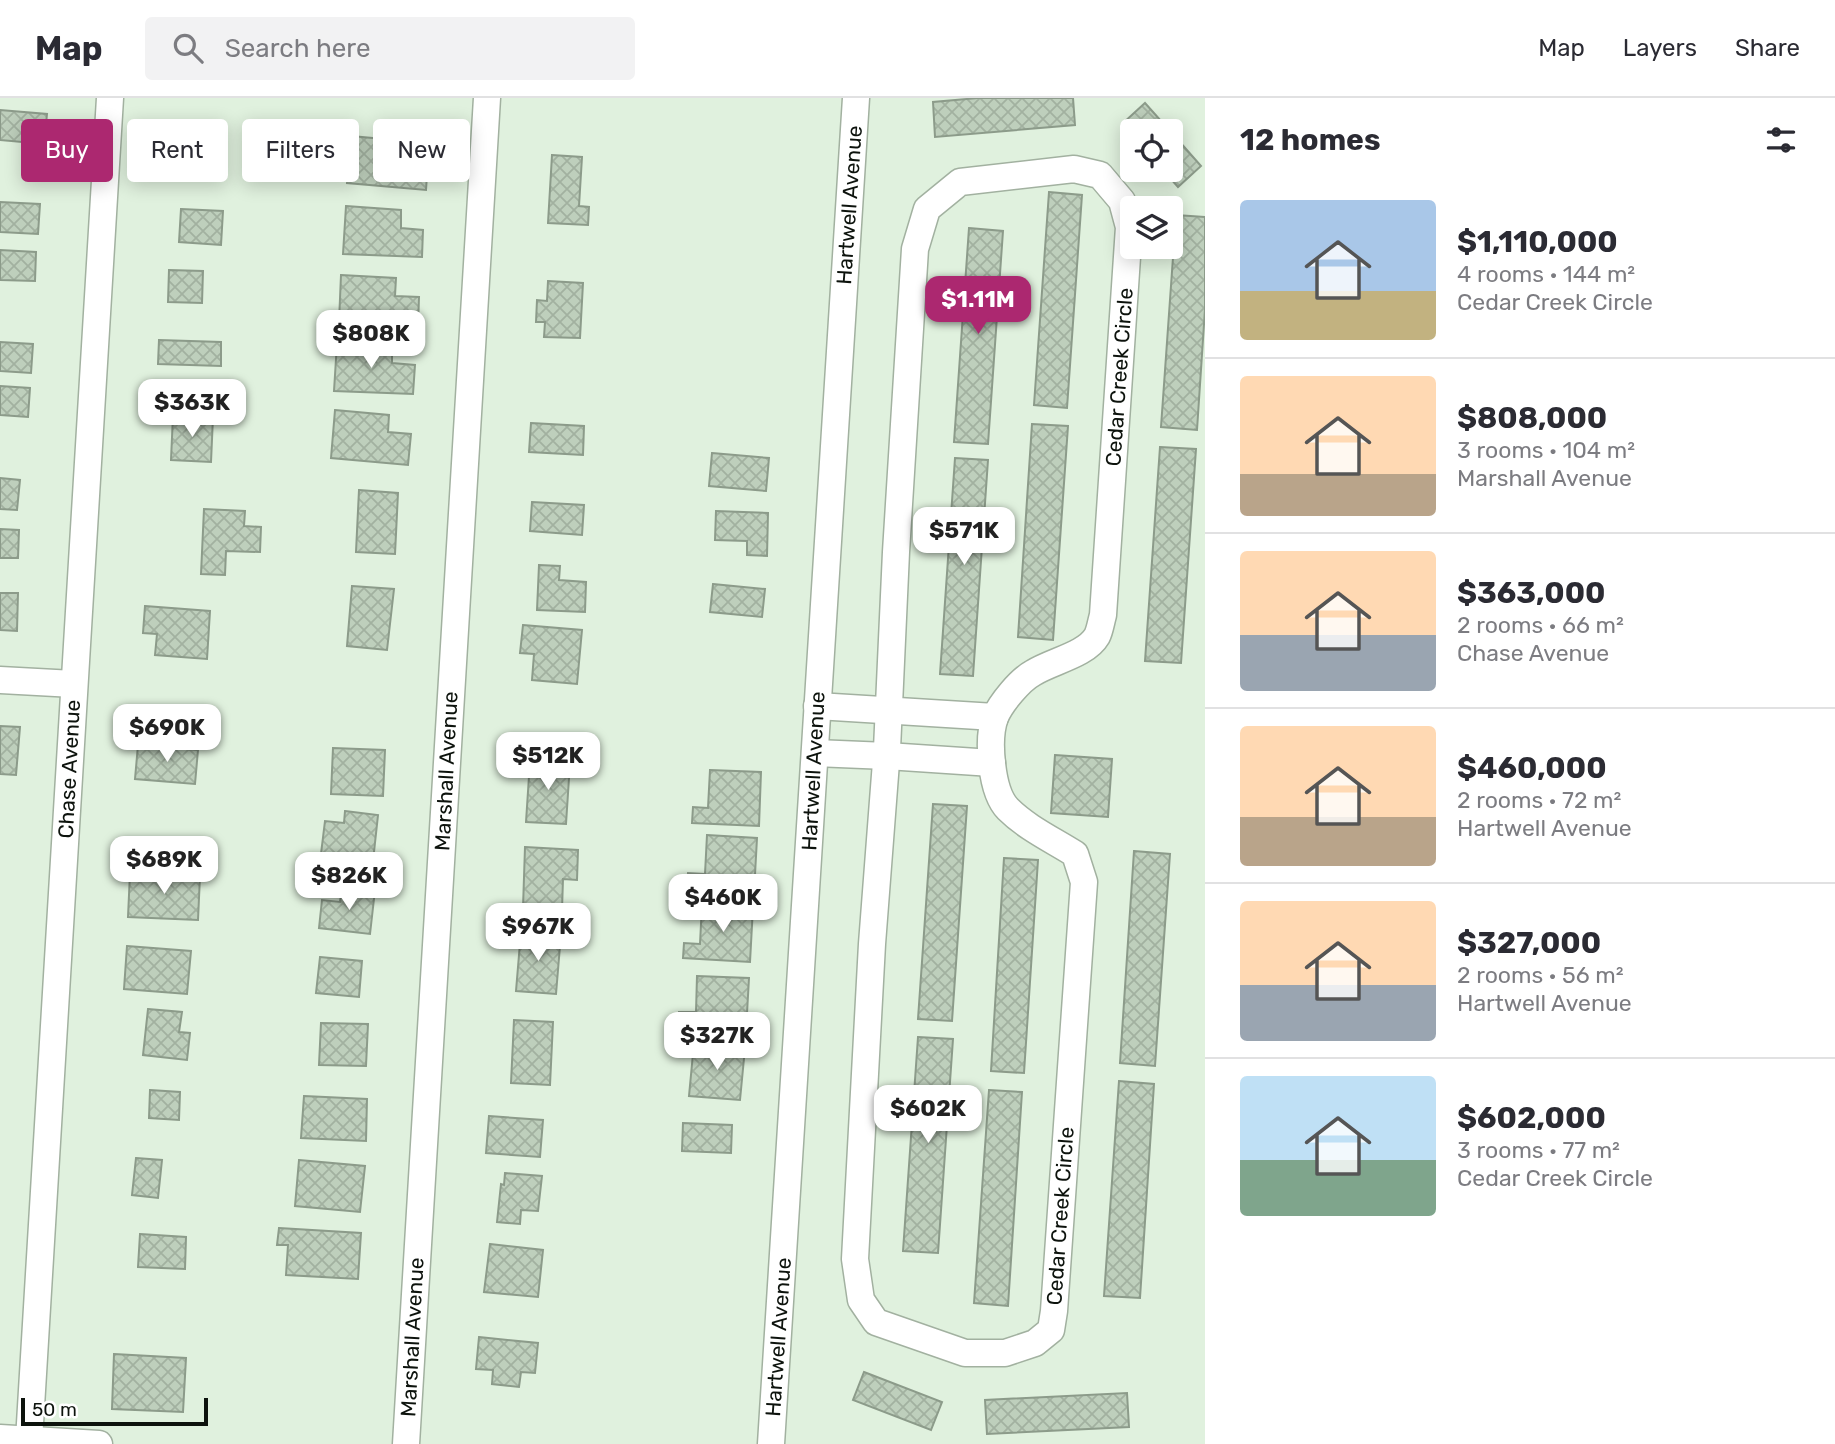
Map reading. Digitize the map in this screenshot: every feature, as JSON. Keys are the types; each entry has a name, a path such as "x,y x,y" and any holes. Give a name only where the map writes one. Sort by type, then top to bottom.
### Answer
{"street":[{"name":"Chase Avenue","path":"29,1440 110,98"},
{"name":"Marshall Avenue","path":"406,1444 487,98"},
{"name":"Hartwell Avenue","path":"771,1444 856,98"},
{"name":"Cedar Creek Circle","path":"1074,169 1100,176 1122,201 1129,227 1103,615 1098,635 1087,647 1032,673 1010,694 995,717 990,754 995,782 1006,808 1031,827 1075,853 1084,882 1051,1329 1035,1343 1005,1353 965,1353 876,1322 861,1300 855,1259 915,250 927,209 960,182 1074,169"},
{"path":"0,680 74,684"},
{"path":"817,706 995,717"},
{"path":"815,753 992,763"},
{"path":"0,1438 99,1444"}],"building":[{"path":"978,98 1073,98 1075,125 935,137 933,102"},
{"path":"1145,103 1159,119 1127,119"},
{"path":"0,110 47,114 46,119 21,119 21,142 0,140"},
{"path":"359,137 373,138 373,182 427,182 426,190 347,183 359,182"},
{"path":"1183,146 1201,166 1178,187 1174,182 1183,182"},
{"path":"552,155 582,157 579,206 589,207 588,225 548,223"},
{"path":"1049,192 1082,195 1067,408 1034,405"},
{"path":"0,202 40,204 38,234 0,232"},
{"path":"346,206 401,210 401,228 423,230 422,257 343,254"},
{"path":"181,209 223,211 221,245 179,242"},
{"path":"1183,215 1205,217 1205,309 1197,430 1161,427 1173,259 1183,259"},
{"path":"969,228 1003,231 988,444 954,442"},
{"path":"0,250 36,252 35,281 0,280"},
{"path":"169,270 203,271 202,303 168,302"},
{"path":"341,275 396,278 395,296 419,297 418,327 339,322"},
{"path":"548,281 583,283 580,338 544,337 545,322 536,322 537,300 547,301"},
{"path":"159,340 221,342 221,366 158,364"},
{"path":"0,342 33,344 31,373 0,371"},
{"path":"337,343 392,346 392,363 415,365 413,394 334,391"},
{"path":"0,386 30,388 28,417 0,415"},
{"path":"335,410 389,415 388,432 411,434 408,465 331,458"},
{"path":"173,415 213,417 211,462 171,460"},
{"path":"531,423 584,426 583,455 529,452"},
{"path":"1032,424 1068,426 1053,640 1018,637"},
{"path":"1160,447 1196,449 1181,663 1145,661"},
{"path":"712,453 769,458 766,491 709,486"},
{"path":"955,458 988,460 973,676 940,674"},
{"path":"0,478 20,480 17,510 0,509"},
{"path":"359,490 398,493 395,554 356,552"},
{"path":"532,502 584,505 582,535 530,531"},
{"path":"204,509 245,511 244,526 261,527 260,552 226,551 225,575 201,574"},
{"path":"716,511 768,513 767,556 747,555 747,541 715,540"},
{"path":"0,529 19,530 18,558 0,558"},
{"path":"539,565 560,566 559,580 586,582 585,612 537,610"},
{"path":"713,584 765,589 762,617 710,612"},
{"path":"352,586 394,589 387,650 347,646"},
{"path":"0,593 18,593 17,631 0,630"},
{"path":"145,606 210,611 207,659 155,655 157,634 143,633"},
{"path":"523,625 582,630 577,684 532,680 534,654 520,653"},
{"path":"0,726 20,727 16,775 0,774"},
{"path":"138,745 198,750 195,784 135,779"},
{"path":"333,748 385,750 383,796 331,794"},
{"path":"1055,755 1112,759 1108,817 1051,813"},
{"path":"530,761 570,763 566,824 526,822"},
{"path":"710,770 761,772 759,826 692,823 693,807 708,808"},
{"path":"933,804 967,806 952,1021 918,1019"},
{"path":"345,811 378,815 373,861 321,854 325,821 344,823"},
{"path":"707,835 757,838 754,893 687,889 688,873 705,874"},
{"path":"525,847 578,850 577,880 563,879 562,910 523,908"},
{"path":"1134,851 1170,854 1155,1066 1120,1063"},
{"path":"1004,858 1038,860 1024,1073 991,1071"},
{"path":"130,873 200,876 198,920 128,917"},
{"path":"342,887 375,890 370,934 319,928 322,900 340,902"},
{"path":"702,904 753,907 750,962 683,958 684,943 700,944"},
{"path":"521,931 561,934 556,994 516,991"},
{"path":"127,946 191,951 187,994 124,989"},
{"path":"320,957 362,961 359,997 316,993"},
{"path":"697,976 749,978 746,1031 678,1028 679,1012 696,1012"},
{"path":"148,1009 182,1012 179,1032 190,1033 187,1060 143,1055"},
{"path":"514,1020 553,1022 550,1085 511,1083"},
{"path":"321,1023 368,1024 366,1066 319,1065"},
{"path":"918,1037 953,1039 938,1253 903,1251"},
{"path":"694,1043 745,1048 740,1100 689,1096"},
{"path":"1119,1081 1154,1084 1140,1298 1104,1296"},
{"path":"150,1090 180,1092 179,1120 149,1118"},
{"path":"989,1090 1022,1092 1008,1306 974,1303"},
{"path":"304,1096 367,1099 366,1141 301,1138"},
{"path":"489,1116 543,1120 540,1157 486,1153"},
{"path":"683,1123 732,1125 731,1153 682,1151"},
{"path":"136,1158 162,1160 158,1198 132,1195"},
{"path":"299,1160 365,1166 360,1212 295,1206"},
{"path":"505,1173 542,1176 538,1211 521,1210 520,1224 497,1222 501,1184 504,1185"},
{"path":"279,1228 361,1233 358,1279 286,1275 288,1245 277,1245"},
{"path":"140,1234 186,1237 185,1269 138,1267"},
{"path":"490,1244 543,1250 538,1297 484,1292"},
{"path":"479,1337 538,1343 535,1373 521,1372 519,1387 492,1384 493,1370 476,1369"},
{"path":"114,1354 186,1358 183,1412 112,1409"},
{"path":"864,1372 942,1402 931,1430 853,1400"},
{"path":"1127,1393 1129,1427 987,1434 985,1400"}]}
